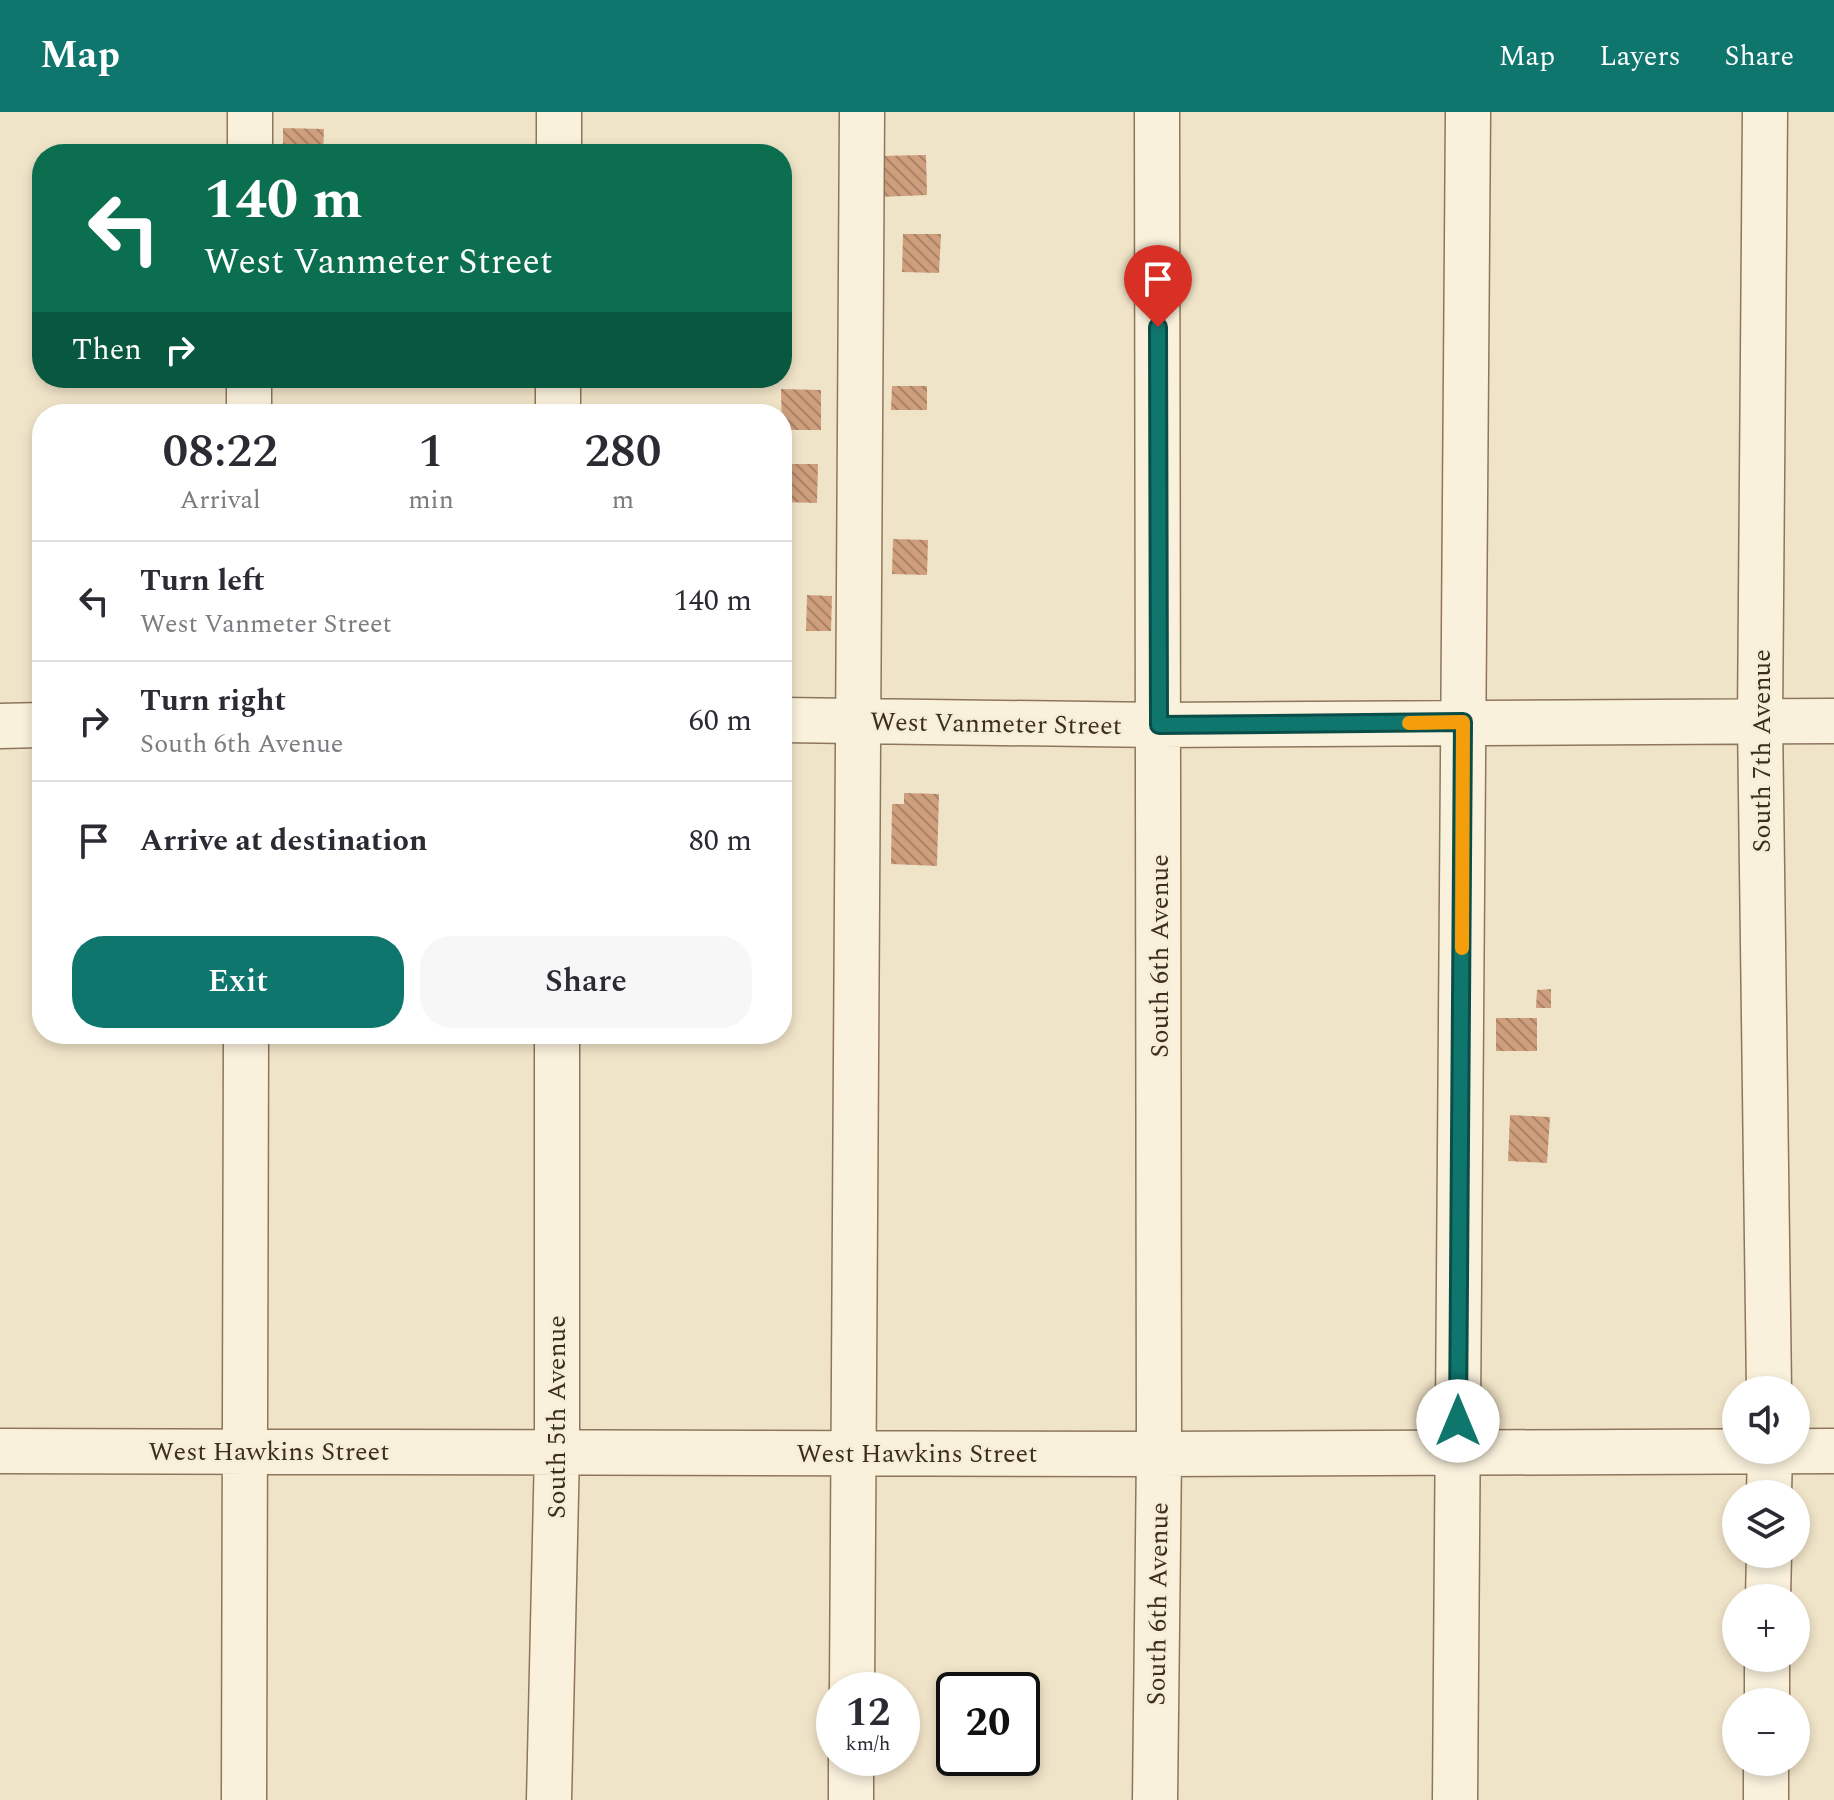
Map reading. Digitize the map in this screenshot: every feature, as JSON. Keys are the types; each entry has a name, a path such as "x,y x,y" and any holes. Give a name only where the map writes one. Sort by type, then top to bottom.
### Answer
{"street":[{"path":"250,112 250,144"},
{"path":"559,112 559,144"},
{"path":"852,1672 862,112"},
{"name":"South 6th Avenue","path":"1155,1800 1159,1454 1157,112"},
{"path":"1455,1800 1468,112"},
{"name":"South 7th Avenue","path":"1765,112 1760,720 1769,1376"},
{"name":"West Vanmeter Street","path":"792,720 1159,725 1834,721"},
{"path":"0,726 32,725"},
{"path":"244,1800 246,1044"},
{"name":"South 5th Avenue","path":"549,1800 557,1451 557,1044"},
{"name":"West Hawkins Street","path":"0,1451 1458,1453 1769,1465 1834,1451"},
{"path":"851,1776 851,1800"},
{"path":"1766,1776 1766,1800"}],"building":[{"path":"283,128 324,129 323,144 283,144"},
{"path":"926,155 927,195 880,197 879,156"},
{"path":"903,234 941,234 939,273 902,272"},
{"path":"892,386 927,386 927,410 891,410"},
{"path":"781,389 821,390 821,430 792,430 792,404 781,404"},
{"path":"792,464 818,464 817,503 792,502"},
{"path":"893,539 928,540 927,575 892,574"},
{"path":"807,595 832,596 831,631 806,631"},
{"path":"904,793 939,794 937,866 891,864 892,804 904,804"},
{"path":"1551,989 1551,1008 1536,1008 1537,990"},
{"path":"1496,1018 1537,1018 1537,1051 1496,1051"},
{"path":"1510,1115 1550,1117 1547,1163 1508,1161"}],"slow traffic":[{"path":"1409,723 1463,722 1462,948"}],"route":[{"path":"1158,327 1159,725 1463,722 1458,1421"}]}
